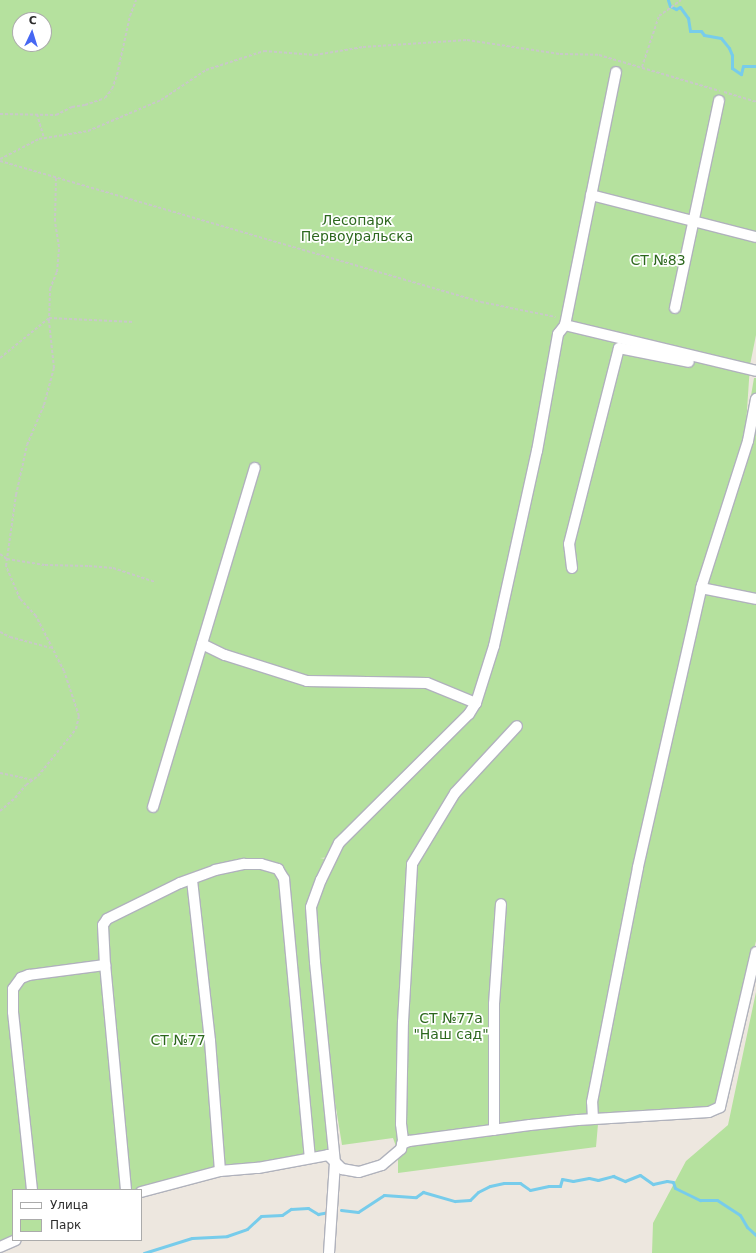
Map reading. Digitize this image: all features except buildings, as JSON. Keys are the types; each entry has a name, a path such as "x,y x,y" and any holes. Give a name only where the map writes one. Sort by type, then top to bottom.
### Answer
{"street":[{"path":"329,1253 335,1163 314,962 311,907 321,880 339,843 469,714 476,703 494,646 537,451 558,334 565,325 616,72"},
{"path":"675,308 719,101"},
{"path":"591,195 756,237"},
{"path":"565,325 756,372"},
{"path":"572,568 568,544 620,348 710,366 756,378"},
{"path":"593,1119 592,1102 638,867 701,588 748,441 756,399"},
{"path":"153,807 255,468"},
{"path":"701,588 756,599"},
{"path":"202,644 225,655 307,681 427,683 476,703"},
{"path":"142,1192 220,1171 258,1168 328,1155 342,1169 359,1172 382,1166 401,1149 404,1022 412,864 455,793 518,726"},
{"path":"126,1189 103,925 107,919 180,883 192,880 215,870 244,864 261,864 281,871 284,879 310,1158"},
{"path":"192,880 210,1041 220,1171"},
{"path":"494,1130 494,1004 501,904"},
{"path":"402,1144 409,1141 593,1119 709,1112 720,1107 756,952"},
{"path":"32,1189 13,1012 13,989 21,978 29,975 106,965"},
{"path":"0,1247 14,1241"}],"path":[{"path":"0,114 56,115 72,108 105,98 112,89 122,57 130,16 136,0"},
{"path":"642,67 659,16 681,0"},
{"path":"0,160 39,139 88,131 161,100 206,70 264,51 315,55 363,47 467,40 560,54 599,55 756,102"},
{"path":"37,114 44,138"},
{"path":"0,160 481,302 556,317"},
{"path":"0,811 33,780 76,729 79,716 64,671 36,616 20,599 6,566 16,495 27,445 44,405 54,368 49,318 50,289 57,272 59,247 55,221 56,177"},
{"path":"0,358 49,318 134,322"},
{"path":"0,554 7,559 45,565 113,568 155,582"},
{"path":"0,632 10,637 51,648"},
{"path":"0,773 33,780"}],"green space":[{"path":"0,0 756,0 756,335 750,365 746,425 754,378 756,378 756,941 715,1115 598,1124 596,1147 398,1173 398,1152 393,1138 342,1145 324,1034 315,908 335,857 320,858 326,859 309,907 338,1155 142,1190 12,1189 12,1241 20,1241 0,1250"},
{"path":"756,992 756,1253 652,1253 653,1223 686,1161 728,1125"}],"waterway":[{"path":"668,0 670,6 676,9 680,7 688,18 690,31 701,31 704,35 721,38 729,48 732,55 732,68 741,74 743,66 756,66"},
{"path":"341,1210 358,1212 384,1195 416,1197 423,1192 455,1201 470,1200 478,1192 490,1186 504,1183 520,1183 530,1190 549,1186 560,1186 562,1179 573,1181 589,1178 598,1180 613,1176 625,1181 640,1175 653,1184 667,1181 673,1182 675,1188 700,1200 717,1200 740,1215 747,1227 756,1235"},
{"path":"144,1253 192,1238 227,1236 247,1229 261,1216 282,1215 291,1209 308,1208 318,1214 329,1212"}],"park label":[{"name":"Лесопарк Первоуральска","path":"357,228"},
{"name":"СТ №83","path":"658,260"},
{"name":"СТ №77а \"Наш сад\"","path":"451,1026"},
{"name":"СТ №77","path":"178,1040"}]}
